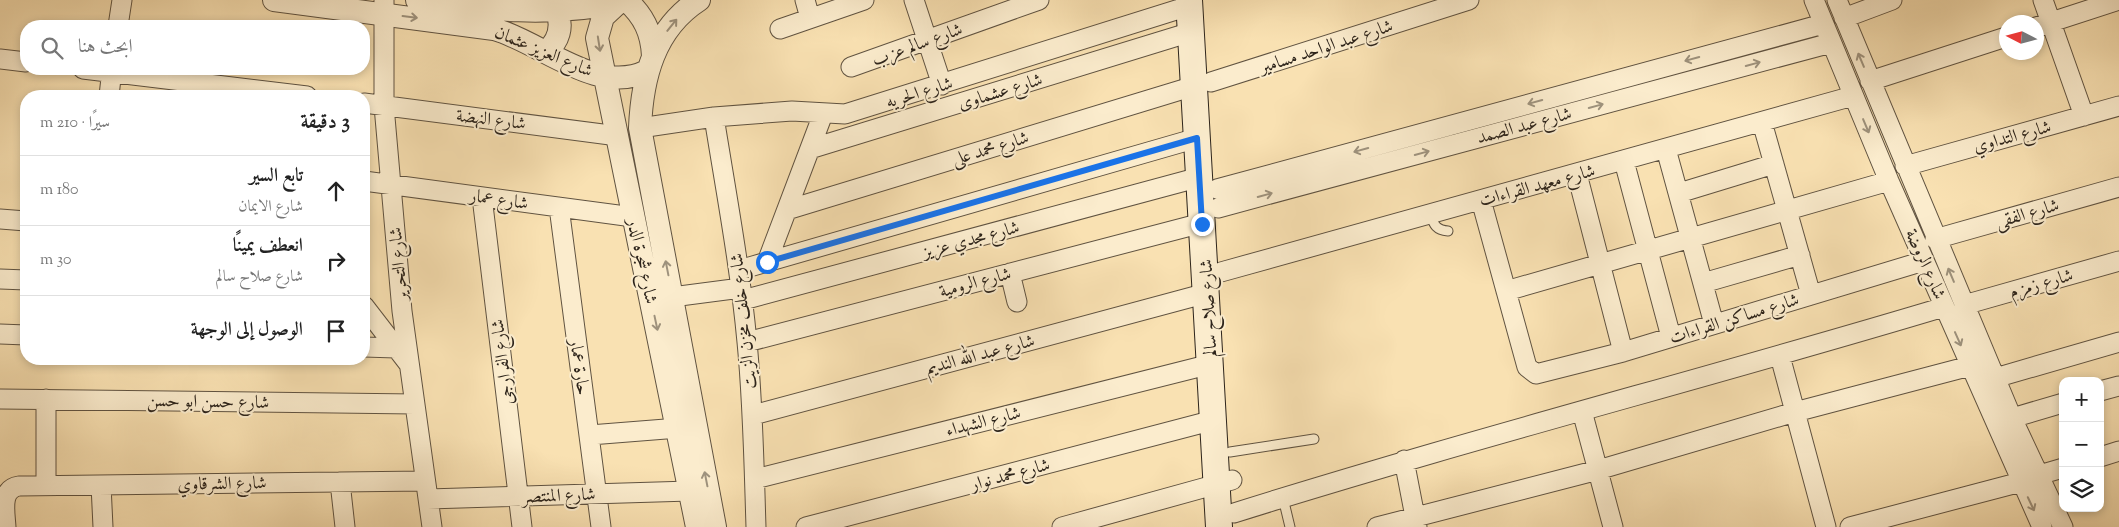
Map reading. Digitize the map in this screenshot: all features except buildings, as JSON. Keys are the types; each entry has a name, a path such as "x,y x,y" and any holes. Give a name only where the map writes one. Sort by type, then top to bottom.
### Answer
{"main road":[{"name":"شارع صلاح سالم","path":"1195,2 1214,283 1230,452 1225,482"},
{"name":"شارع صلاح سالم","path":"1195,2 1191,32 1202,84 1197,138 1209,199"},
{"name":"شارع صلاح سالم","path":"1214,283 1211,364 1214,420 1225,482 1229,522"}],"street":[{"path":"119,20 122,0"},
{"name":"شارع العزيز عثمان","path":"274,0 384,7 494,29 525,39 546,52 580,68 606,76"},
{"name":"شارع العزيز عثمان","path":"417,0 514,12 625,1"},
{"path":"606,76 627,78 650,63 675,20 699,0"},
{"path":"804,0 810,18"},
{"path":"780,28 864,0"},
{"path":"914,0 942,85"},
{"name":"شارع سالم عزب","path":"851,67 1039,0"},
{"name":"شارع عبد الواحد مسامير","path":"1202,84 1469,0"},
{"name":"شارع الروضة","path":"1814,0 1889,181 2042,527"},
{"name":"شارع الروضة","path":"1837,0 1935,238 2012,418 2063,527"},
{"path":"2043,0 2044,15"},
{"path":"2084,116 2044,25 2094,4 2119,0"},
{"path":"625,1 638,12 646,25 650,35 650,63"},
{"name":"شارع شجرة الدر","path":"625,1 603,17 598,31 633,217 715,527"},
{"name":"شارع الحريه","path":"640,128 714,117 792,111 844,114 942,85 1195,2"},
{"path":"1844,18 1881,2"},
{"name":"شارع التحرير","path":"384,7 384,106 391,184 409,364 432,527"},
{"path":"546,52 552,46 559,33 560,18 564,7"},
{"name":"شارع عبد الصمد","path":"1209,199 1823,24"},
{"name":"شارع عشماوى","path":"810,149 1191,32"},
{"path":"1870,81 1999,39"},
{"name":"شارع عبد الصمد","path":"1209,199 1831,43"},
{"path":"0,58 20,61"},
{"name":"شارع شجرة الدر","path":"650,63 641,103 640,128 672,297 687,427 690,491 697,527"},
{"path":"110,90 112,75"},
{"path":"142,75 256,90"},
{"name":"شارع محمد على","path":"786,210 1202,84"},
{"name":"شارع معهد القراءات","path":"1214,283 1430,214 1853,96"},
{"name":"شارع النهضة","path":"370,104 618,136"},
{"name":"شارع التداوي","path":"1905,166 2119,106"},
{"path":"767,262 823,114"},
{"name":"شارع خلف مخزن الزيت","path":"714,117 748,342 753,415 756,527"},
{"path":"1762,122 1811,294"},
{"path":"672,297 741,286 767,262 1197,138"},
{"path":"1666,149 1714,324"},
{"path":"1624,161 1671,337"},
{"path":"1678,193 1774,164"},
{"path":"1577,174 1623,352"},
{"path":"1481,200 1506,291 1787,212 1889,181"},
{"name":"شارع عمار","path":"370,182 633,217"},
{"name":"شارع الفقى","path":"1935,238 2119,187"},
{"name":"شارع الفرارجى","path":"482,196 522,527"},
{"name":"شارع الرومية","path":"748,342 1010,273 1209,199"},
{"name":"شارع مجدي عزيز","path":"741,286 1209,199"},
{"name":"حارة عمار","path":"559,207 601,527"},
{"path":"0,219 20,221"},
{"path":"1703,283 1800,255"},
{"name":"شارع مساكن القراءات","path":"1506,291 1527,367 1536,374 1543,374 1623,352 1924,261"},
{"name":"شارع زمزم","path":"1964,305 2119,261"},
{"path":"1010,273 1018,302"},
{"path":"0,279 20,280"},
{"name":"شارع عبد الله النديم","path":"753,415 1214,283"},
{"path":"1229,522 1282,498 1404,460 1780,356 1944,307"},
{"path":"370,314 409,364"},
{"path":"0,334 20,335"},
{"path":"1995,378 2119,342"},
{"path":"370,347 396,348"},
{"path":"1780,356 1826,527"},
{"name":"شارع الشهداء","path":"755,478 1211,364"},
{"path":"1377,527 1416,522 1795,412 1970,366"},
{"path":"2104,390 2119,386"},
{"name":"شارع حسن ابو حسن","path":"0,399 415,404"},
{"path":"46,399 46,485"},
{"path":"2012,418 2059,404"},
{"path":"1582,411 1613,527"},
{"name":"شارع محمد نوار","path":"806,527 1214,420"},
{"path":"590,436 687,427"},
{"path":"2104,456 2119,452"},
{"path":"1404,460 1416,522"},
{"path":"2039,475 2059,469"},
{"path":"340,482 345,527"},
{"name":"شارع الشرقاوي","path":"6,527 4,497 12,487 19,486 340,482 426,490"},
{"path":"1062,527 1225,482"},
{"path":"1850,527 2021,482"},
{"path":"101,485 103,527"},
{"name":"شارع المنتصر","path":"426,490 518,496 690,491"}],"lane":[{"path":"1430,214 1434,226 1440,230 1448,231"},
{"path":"1230,452 1314,438"},
{"path":"1282,498 1290,527"}],"route":[{"path":"767,262 1197,138 1202,224"}]}
